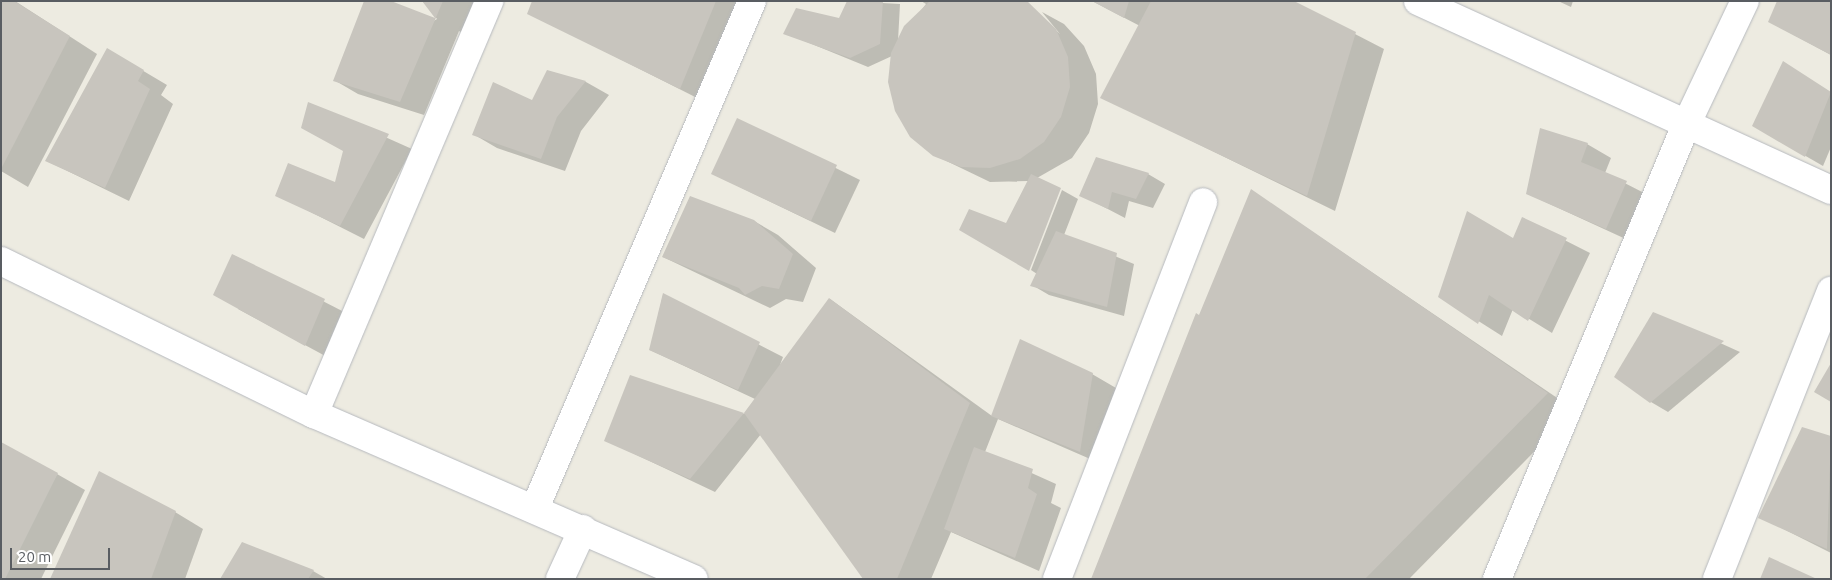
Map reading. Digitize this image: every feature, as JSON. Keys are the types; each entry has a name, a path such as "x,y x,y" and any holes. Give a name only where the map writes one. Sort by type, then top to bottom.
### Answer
{"street":[{"path":"314,414 489,1"},
{"path":"535,508 752,1"},
{"path":"1418,1 1831,190"},
{"path":"1498,579 1686,125 1745,1"},
{"path":"1057,579 1203,202"},
{"path":"1,261 314,414 535,508 694,579"},
{"path":"1717,579 1831,291"},
{"path":"560,579 583,529"}],"building":[{"path":"1,1 14,1 70,36 1,169"},
{"path":"364,1 391,1 435,18 422,1 443,1 400,102 333,81"},
{"path":"532,1 716,1 680,89 527,14"},
{"path":"847,1 883,1 880,44 850,58 783,34 796,8 839,18"},
{"path":"930,1 1027,1 1056,29 1068,57 1070,87 1061,117 1044,142 1020,159 990,168 961,167 933,156 910,137 895,111 888,82 891,53 904,26"},
{"path":"1092,1 1129,1 1124,18"},
{"path":"1151,1 1294,1 1356,32 1307,196 1100,98"},
{"path":"1777,1 1831,1 1831,55 1768,22"},
{"path":"107,48 144,70 138,81 150,89 105,188 45,161"},
{"path":"1783,61 1831,92 1805,157 1752,126"},
{"path":"547,70 586,81 557,117 541,159 472,135 493,82 532,100"},
{"path":"308,102 389,134 340,226 275,196 288,163 335,182 343,151 301,128"},
{"path":"737,118 837,165 811,221 711,174"},
{"path":"1540,128 1588,143 1581,162 1627,181 1606,229 1526,194"},
{"path":"1096,157 1149,173 1136,199 1112,192 1108,209 1079,196"},
{"path":"1031,174 1061,188 1029,271 959,230 969,209 1006,223"},
{"path":"1251,189 1548,393 1365,579 1091,579 1196,313 1199,315"},
{"path":"690,196 754,220 793,254 779,289 762,286 745,295 739,288 662,257"},
{"path":"1467,211 1513,238 1522,217 1567,238 1528,321 1489,295 1478,324 1438,297"},
{"path":"1056,231 1117,253 1107,307 1030,286"},
{"path":"232,254 325,299 305,346 213,295"},
{"path":"663,293 760,342 738,390 649,350"},
{"path":"829,298 970,403 897,579 863,579 744,413"},
{"path":"1653,312 1724,341 1650,403 1614,377"},
{"path":"1020,339 1093,373 1080,452 991,416"},
{"path":"1831,363 1831,402 1814,392"},
{"path":"630,375 744,413 690,479 604,441"},
{"path":"1802,427 1831,436 1827,549 1758,518"},
{"path":"1,442 58,473 5,579 1,579"},
{"path":"974,447 1033,469 1028,488 1037,494 1015,558 944,529"},
{"path":"99,471 176,511 151,579 50,579"},
{"path":"242,542 314,570 308,579 220,579"},
{"path":"1769,557 1817,579 1760,579"}]}
